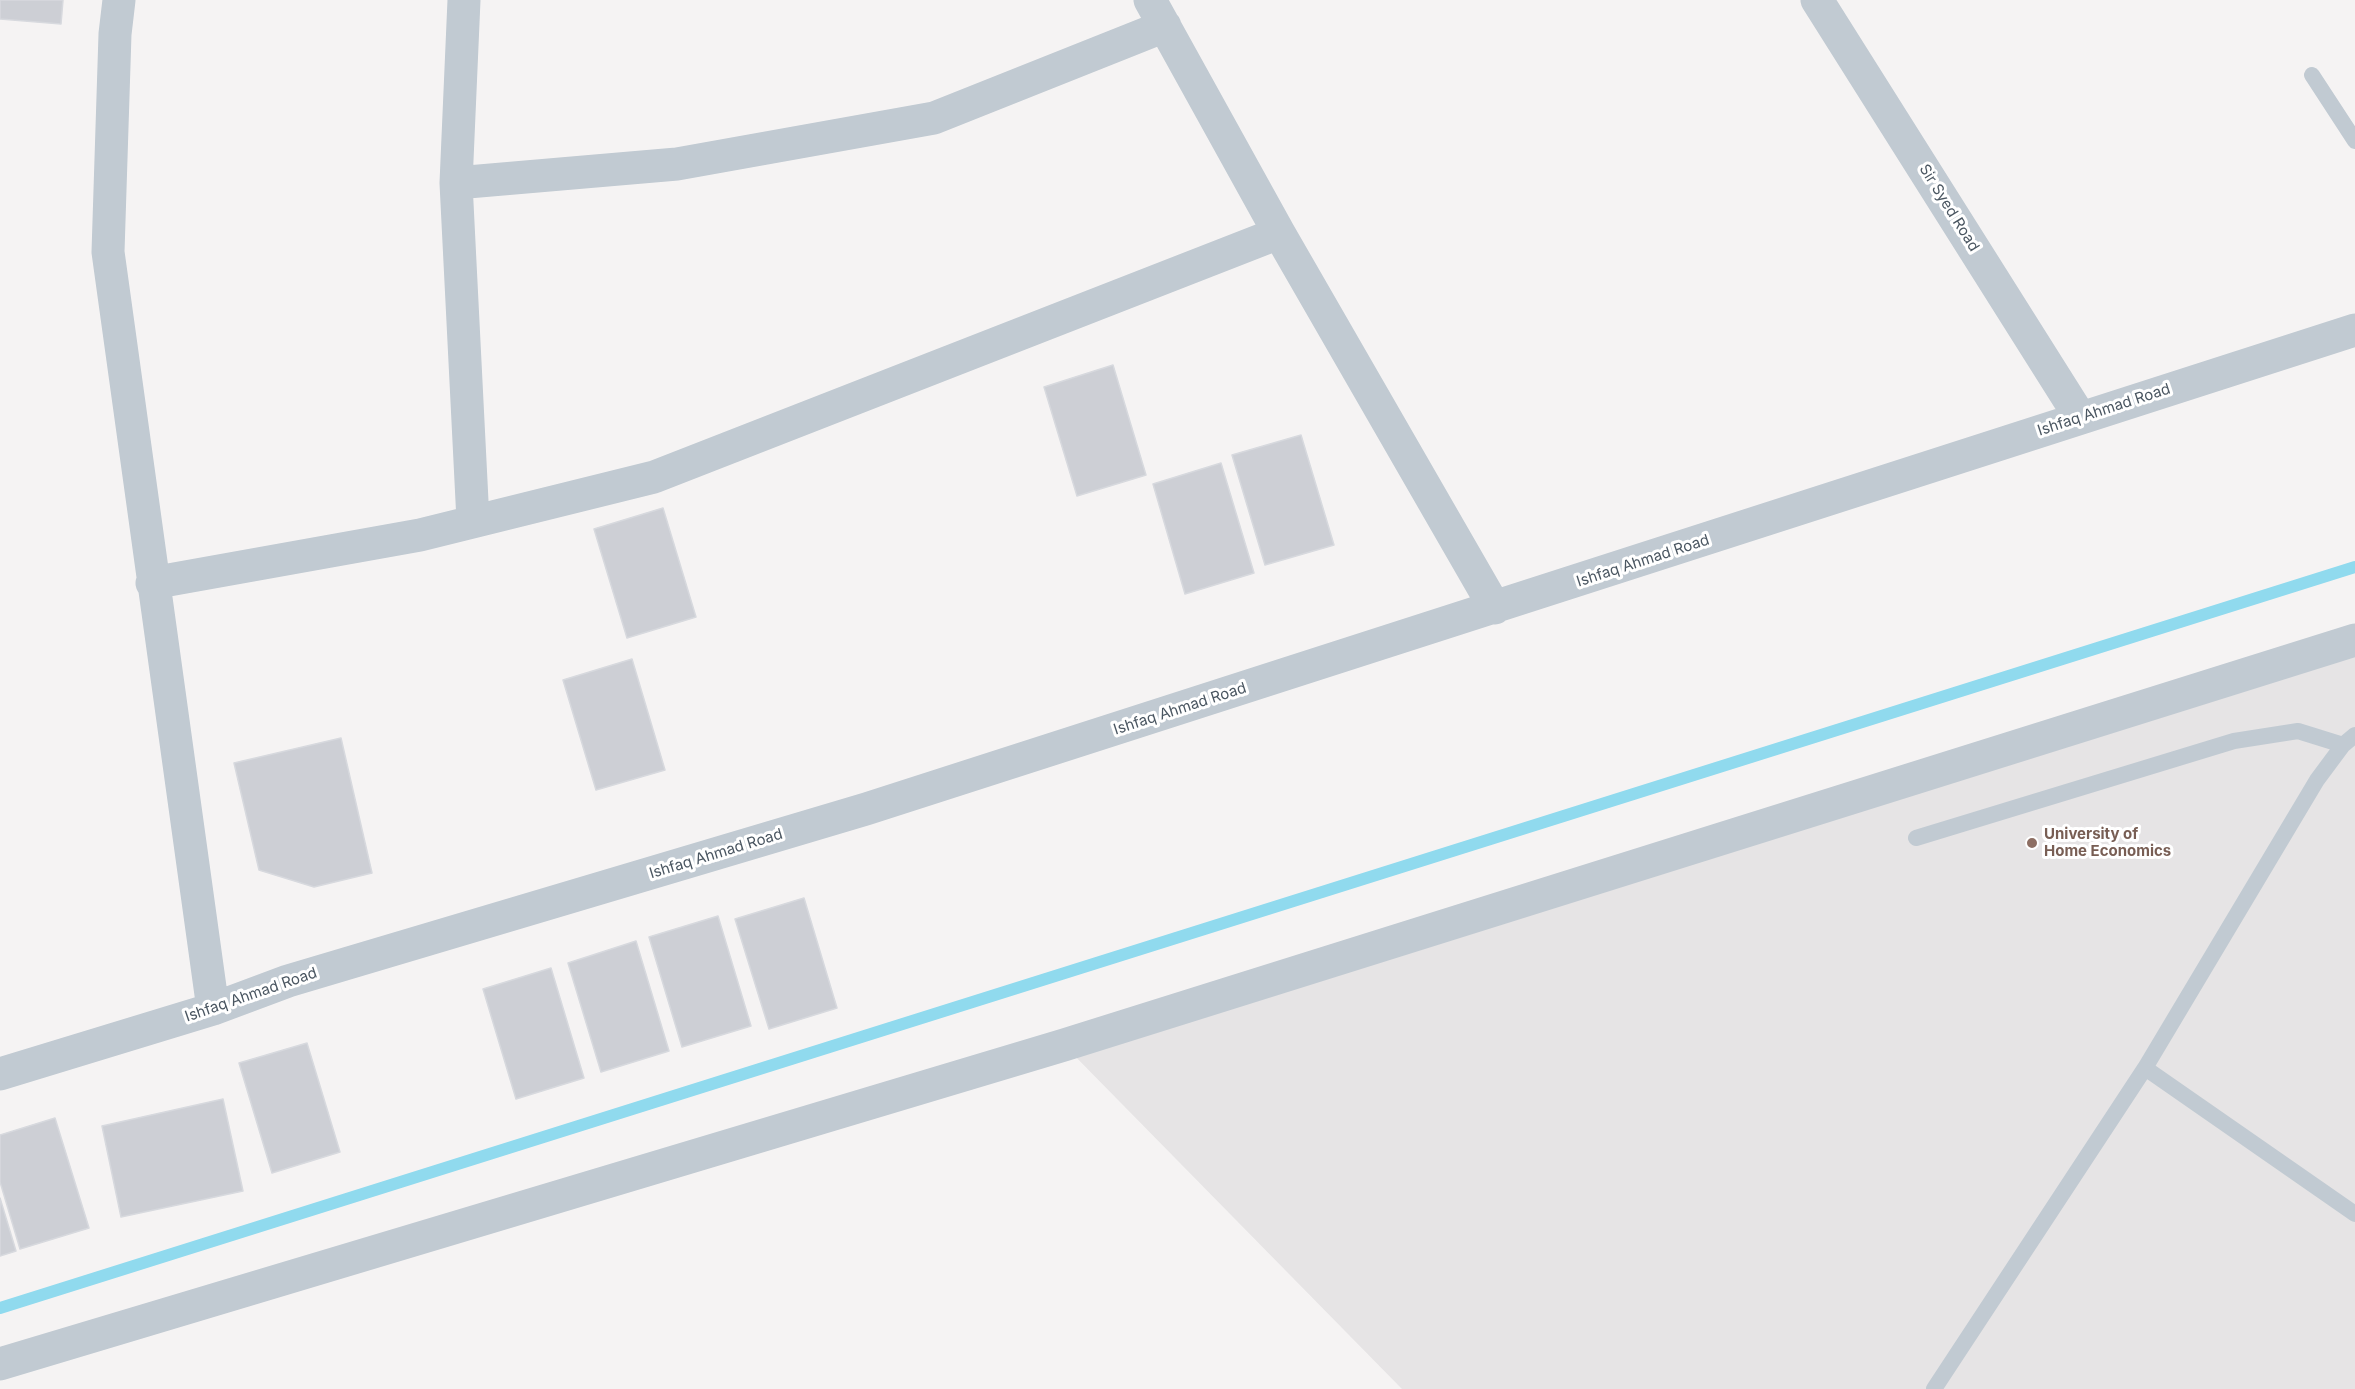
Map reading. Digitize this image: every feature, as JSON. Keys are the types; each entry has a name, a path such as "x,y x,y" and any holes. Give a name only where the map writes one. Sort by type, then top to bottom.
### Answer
{"street":[{"path":"119,0 115,34 108,252 152,583 213,1009"},
{"path":"464,0 456,183 473,521"},
{"name":"Sir Syed Road","path":"1817,0 2080,417"},
{"path":"456,183 677,164 934,118 1157,13 1279,233 1495,608"},
{"path":"152,583 420,535 654,477 1279,233"},
{"name":"Ishfaq Ahmad Road","path":"0,1074 213,1009 288,981 866,809 1852,494 2080,417 2355,330"},
{"path":"0,1365 1087,1038 2355,640"}],"lane":[{"path":"2312,75 2355,141"},
{"path":"1916,838 2234,741 2298,731 2349,740 2317,780 2145,1068 1934,1389"},
{"path":"2145,1068 2355,1214"}],"shaded area":[{"name":"University of Home Economics","path":"2355,640 2355,1389 1402,1389 1064,1045"}],"building":[{"path":"0,0 63,0 61,24 0,19"},
{"path":"1113,365 1146,475 1077,496 1044,387"},
{"path":"1301,435 1334,545 1265,565 1232,455"},
{"path":"1221,463 1254,573 1185,594 1153,484"},
{"path":"663,508 696,617 627,638 594,529"},
{"path":"632,659 665,770 596,790 563,680"},
{"path":"341,738 372,873 314,887 259,870 234,763"},
{"path":"804,898 837,1008 769,1029 735,919"},
{"path":"718,916 751,1026 682,1047 649,937"},
{"path":"636,941 669,1051 601,1072 568,963"},
{"path":"551,968 584,1078 516,1099 483,989"},
{"path":"307,1043 340,1152 272,1173 239,1063"},
{"path":"223,1099 243,1191 121,1217 102,1126"},
{"path":"55,1118 89,1228 20,1249 0,1182 0,1135"},
{"path":"0,1198 16,1251 0,1256"}],"waterway":[{"path":"0,1308 2355,567"}],"place":[{"name":"University of Home Economics","path":"2032,843"}]}
